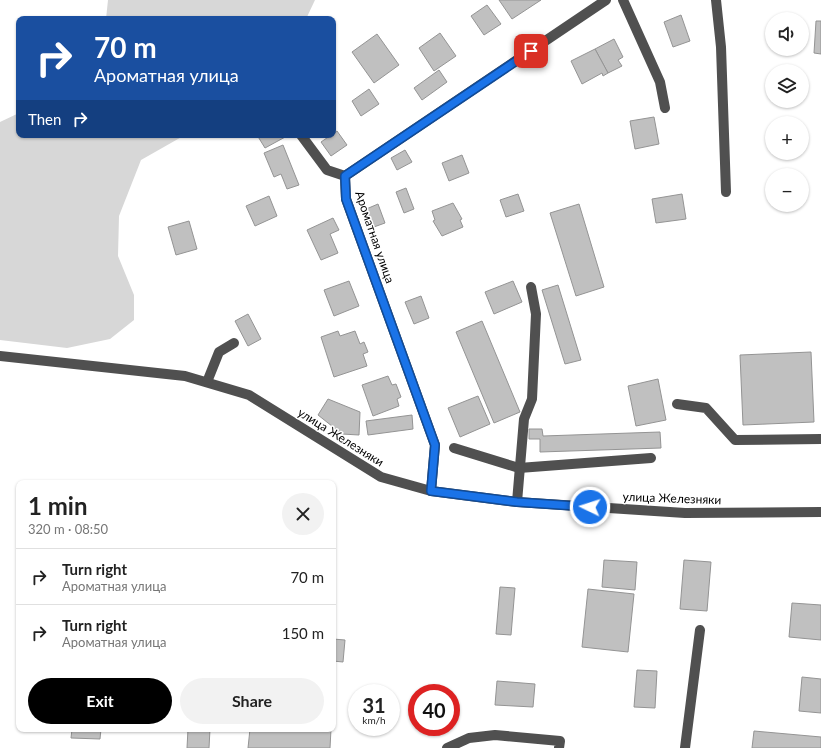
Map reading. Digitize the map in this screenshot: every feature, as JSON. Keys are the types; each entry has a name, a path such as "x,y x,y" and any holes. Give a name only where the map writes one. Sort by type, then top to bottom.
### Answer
{"street":[{"path":"303,138 327,170 345,176 606,0"},
{"path":"623,0 660,82 665,108"},
{"path":"716,0 721,47 726,192"},
{"name":"Ароматная улица","path":"345,176 346,199 435,445 431,491"},
{"path":"517,502 524,419 532,399 536,314 531,287"},
{"path":"207,382 219,352 234,343"},
{"name":"улица Железняки","path":"0,356 185,376 249,395 381,477 431,491 517,502 685,513 821,512"},
{"path":"677,404 706,408 735,440 821,439"},
{"path":"454,448 519,468 650,458"},
{"path":"685,748 700,630"},
{"path":"447,748 468,738 495,735 560,741 559,748"}],"shaded area":[{"path":"108,0 315,0 307,16 106,16"},
{"path":"16,114 16,138 180,138 141,160 119,216 118,256 134,295 134,320 110,339 67,348 0,340 0,122"}],"building":[{"path":"499,0 541,0 512,19"},
{"path":"487,5 501,24 484,35 471,16"},
{"path":"681,15 690,41 673,47 664,22"},
{"path":"816,21 821,21 821,54 814,53"},
{"path":"440,33 456,56 434,71 419,48"},
{"path":"377,34 399,65 374,83 352,52"},
{"path":"614,39 623,57 618,60 622,66 608,73 595,49"},
{"path":"595,49 608,73 603,76 602,73 582,84 571,61"},
{"path":"439,70 447,82 422,100 414,88"},
{"path":"369,89 379,104 361,116 352,101"},
{"path":"654,117 659,144 635,149 630,121"},
{"path":"337,131 347,145 331,156 321,142 327,138 336,138"},
{"path":"259,138 283,138 265,148"},
{"path":"283,145 299,185 287,189 281,174 274,177 264,153"},
{"path":"405,150 412,162 397,170 391,158"},
{"path":"462,155 469,173 449,181 442,163"},
{"path":"406,188 414,209 404,213 396,192"},
{"path":"518,194 524,211 506,217 500,200"},
{"path":"682,194 686,219 656,223 652,199"},
{"path":"269,196 277,216 255,226 246,206"},
{"path":"453,203 462,219 460,220 463,227 442,236 433,221 435,220 432,211"},
{"path":"378,204 385,223 371,228 364,210"},
{"path":"579,204 604,287 576,296 550,213"},
{"path":"333,218 339,230 330,234 338,253 321,260 307,230"},
{"path":"189,221 197,249 176,255 168,227"},
{"path":"349,281 359,306 334,316 324,290"},
{"path":"513,281 522,302 494,314 485,292"},
{"path":"558,285 581,360 565,364 542,290"},
{"path":"421,296 429,318 414,324 405,302"},
{"path":"248,314 261,339 248,346 235,321"},
{"path":"482,321 520,412 494,423 456,332"},
{"path":"338,331 340,336 355,331 360,344 364,342 368,352 363,354 367,366 334,377 321,337"},
{"path":"811,352 814,422 743,425 740,355"},
{"path":"388,376 392,385 396,384 401,397 397,399 399,406 373,416 362,385"},
{"path":"658,379 666,420 636,426 628,386"},
{"path":"478,396 490,424 460,437 448,408"},
{"path":"328,399 360,412 359,435 342,434 318,415"},
{"path":"412,415 413,429 368,435 366,421"},
{"path":"529,429 542,429 543,436 660,432 661,448 540,452 540,439 529,439"},
{"path":"604,560 637,562 635,590 602,587"},
{"path":"684,560 711,562 707,611 680,609"},
{"path":"500,587 515,588 511,635 496,634"},
{"path":"588,589 634,594 628,652 582,647"},
{"path":"792,603 821,605 821,640 789,637"},
{"path":"336,639 345,640 343,662 336,661"},
{"path":"637,670 657,671 655,708 634,707"},
{"path":"802,677 821,679 821,713 799,711"},
{"path":"497,681 535,684 533,707 495,705"},
{"path":"754,731 821,737 821,748 752,748"},
{"path":"72,732 101,732 100,739 71,738"},
{"path":"188,732 210,732 209,748 187,748"},
{"path":"250,732 331,732 330,748 248,748"}],"route":[{"path":"531,51 381,150 345,176 346,199 435,445 431,491 517,502 590,507"}]}
